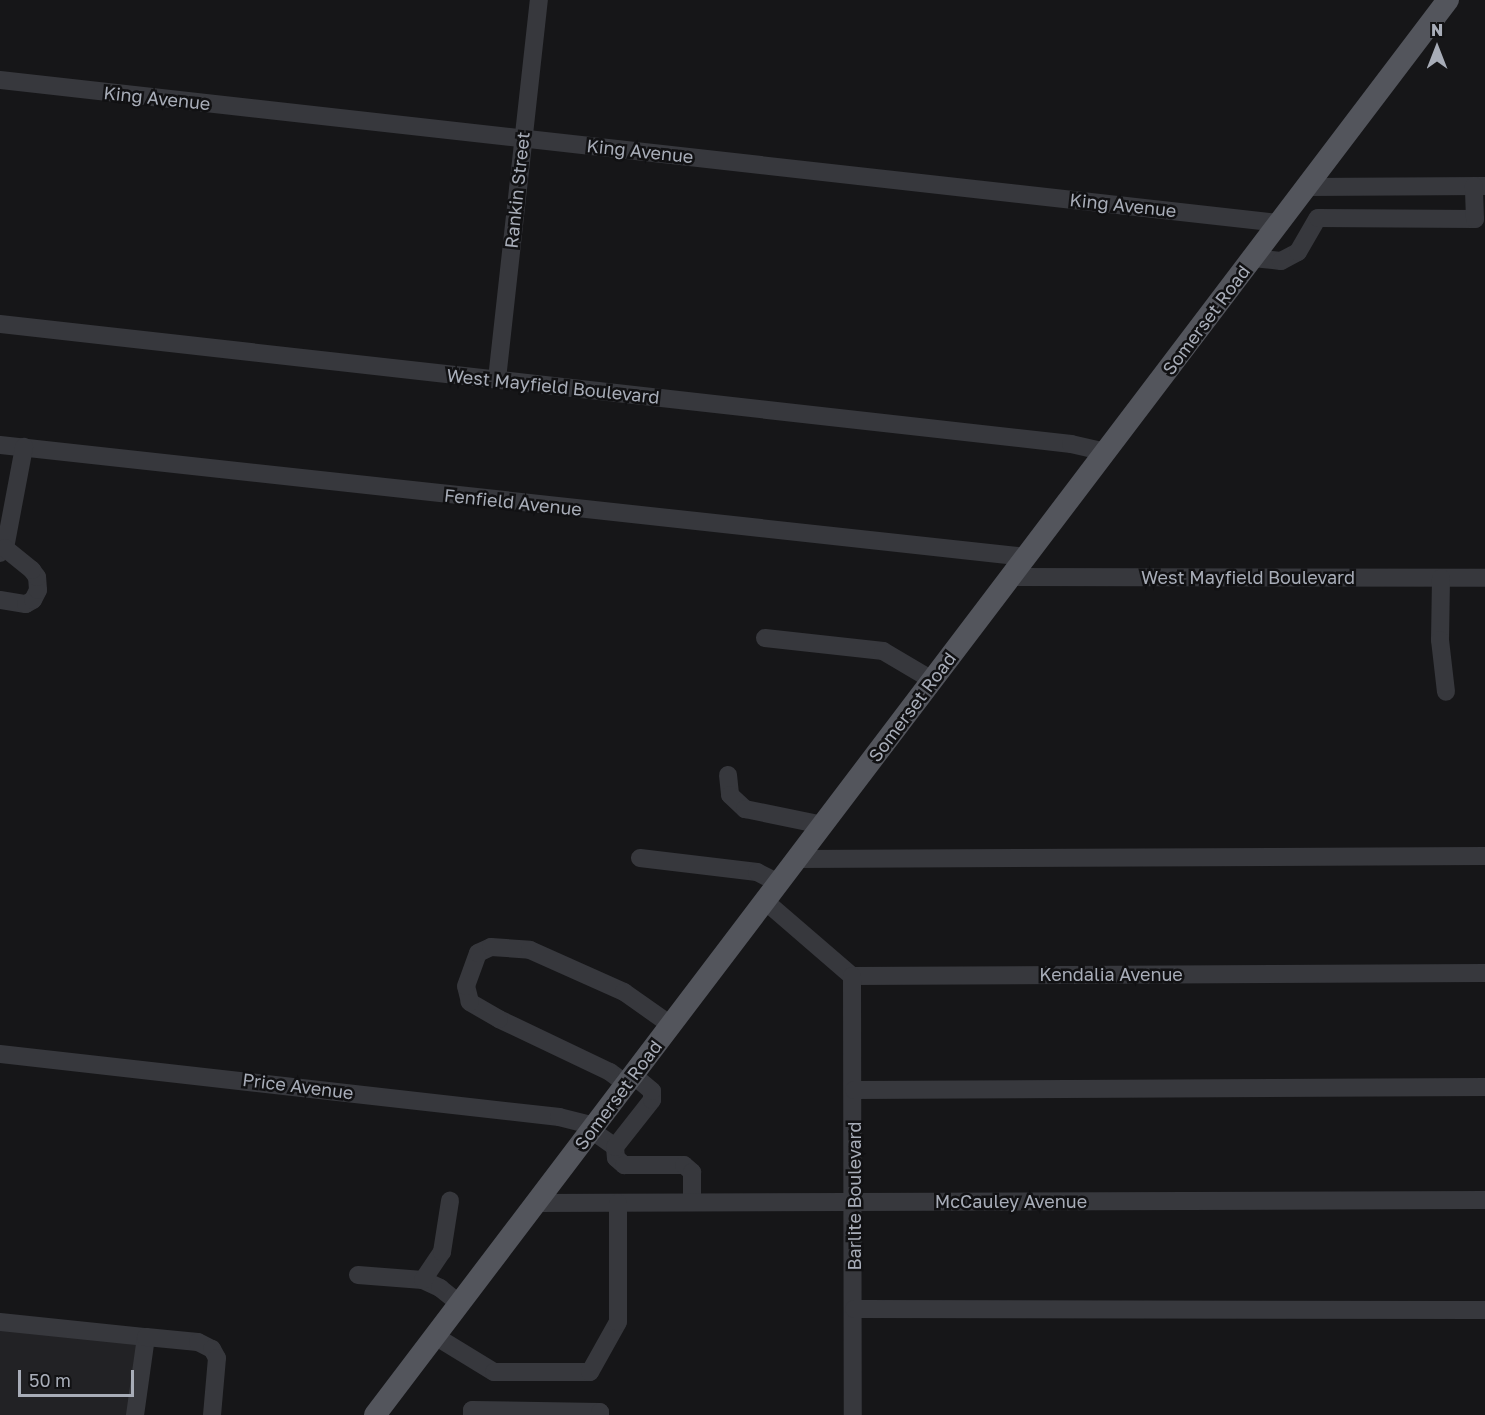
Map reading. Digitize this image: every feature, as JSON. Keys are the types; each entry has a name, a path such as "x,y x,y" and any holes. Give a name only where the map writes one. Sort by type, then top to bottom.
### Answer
{"main road":[{"name":"Somerset Road","path":"375,1415 1448,0"}],"street":[{"name":"Rankin Street","path":"497,379 539,0"},
{"name":"King Avenue","path":"0,80 1279,223"},
{"path":"1253,258 1281,261 1298,252 1318,218 1475,219 1480,186 1307,187"},
{"name":"West Mayfield Boulevard","path":"0,324 1071,444 1106,452"},
{"name":"Fenfield Avenue","path":"0,445 1026,557"},
{"path":"0,600 26,604 33,600 38,590 37,577 32,570 2,551 24,447"},
{"name":"West Mayfield Boulevard","path":"1011,576 1485,578"},
{"path":"1441,578 1440,640 1446,692"},
{"path":"765,638 883,651 932,680"},
{"path":"728,776 730,795 745,809 823,825"},
{"path":"797,859 1485,856"},
{"path":"640,858 757,872 772,892 852,976"},
{"path":"671,1025 624,992 530,950 491,947 478,954 466,986 470,1002 499,1019 652,1091 652,1100 615,1147 616,1158 624,1165 684,1165 692,1172 692,1202"},
{"name":"Kendalia Avenue","path":"852,976 1485,973"},
{"name":"Barlite Boulevard","path":"852,976 853,1415"},
{"name":"Price Avenue","path":"0,1054 559,1117 593,1128"},
{"path":"854,1090 1485,1087"},
{"path":"593,1128 615,1147"},
{"name":"McCauley Avenue","path":"536,1203 1485,1200"},
{"path":"423,1280 442,1252 450,1201"},
{"path":"435,1336 494,1372 590,1372 618,1322 618,1203"},
{"path":"358,1275 423,1280 440,1288 460,1304"},
{"path":"854,1309 1485,1310"},
{"path":"0,1322 198,1342 212,1349 217,1358 212,1415"},
{"path":"135,1415 146,1337"},
{"path":"472,1415 472,1410 600,1412 600,1415"}],"shaded area":[{"path":"0,1318 140,1328 131,1415 0,1415"}]}
